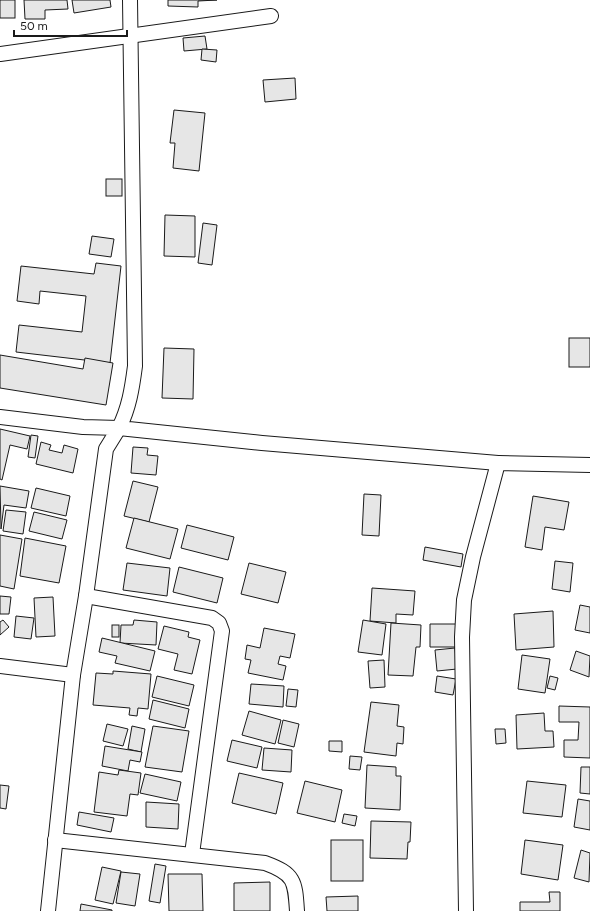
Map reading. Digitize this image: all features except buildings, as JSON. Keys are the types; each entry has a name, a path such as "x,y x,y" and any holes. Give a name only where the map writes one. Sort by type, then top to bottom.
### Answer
{"street":[{"path":"48,911 73,675 86,596 106,449 126,413 132,393 135,366 130,0"},
{"path":"0,54 271,16"},
{"path":"0,417 83,427 119,428 262,443 498,463 590,465"},
{"path":"466,911 462,637 464,600 474,550 498,463"},
{"path":"86,596 212,618 222,631 192,854"},
{"path":"0,666 73,675"},
{"path":"55,840 252,861 281,869 290,876 295,884 297,911"}]}
